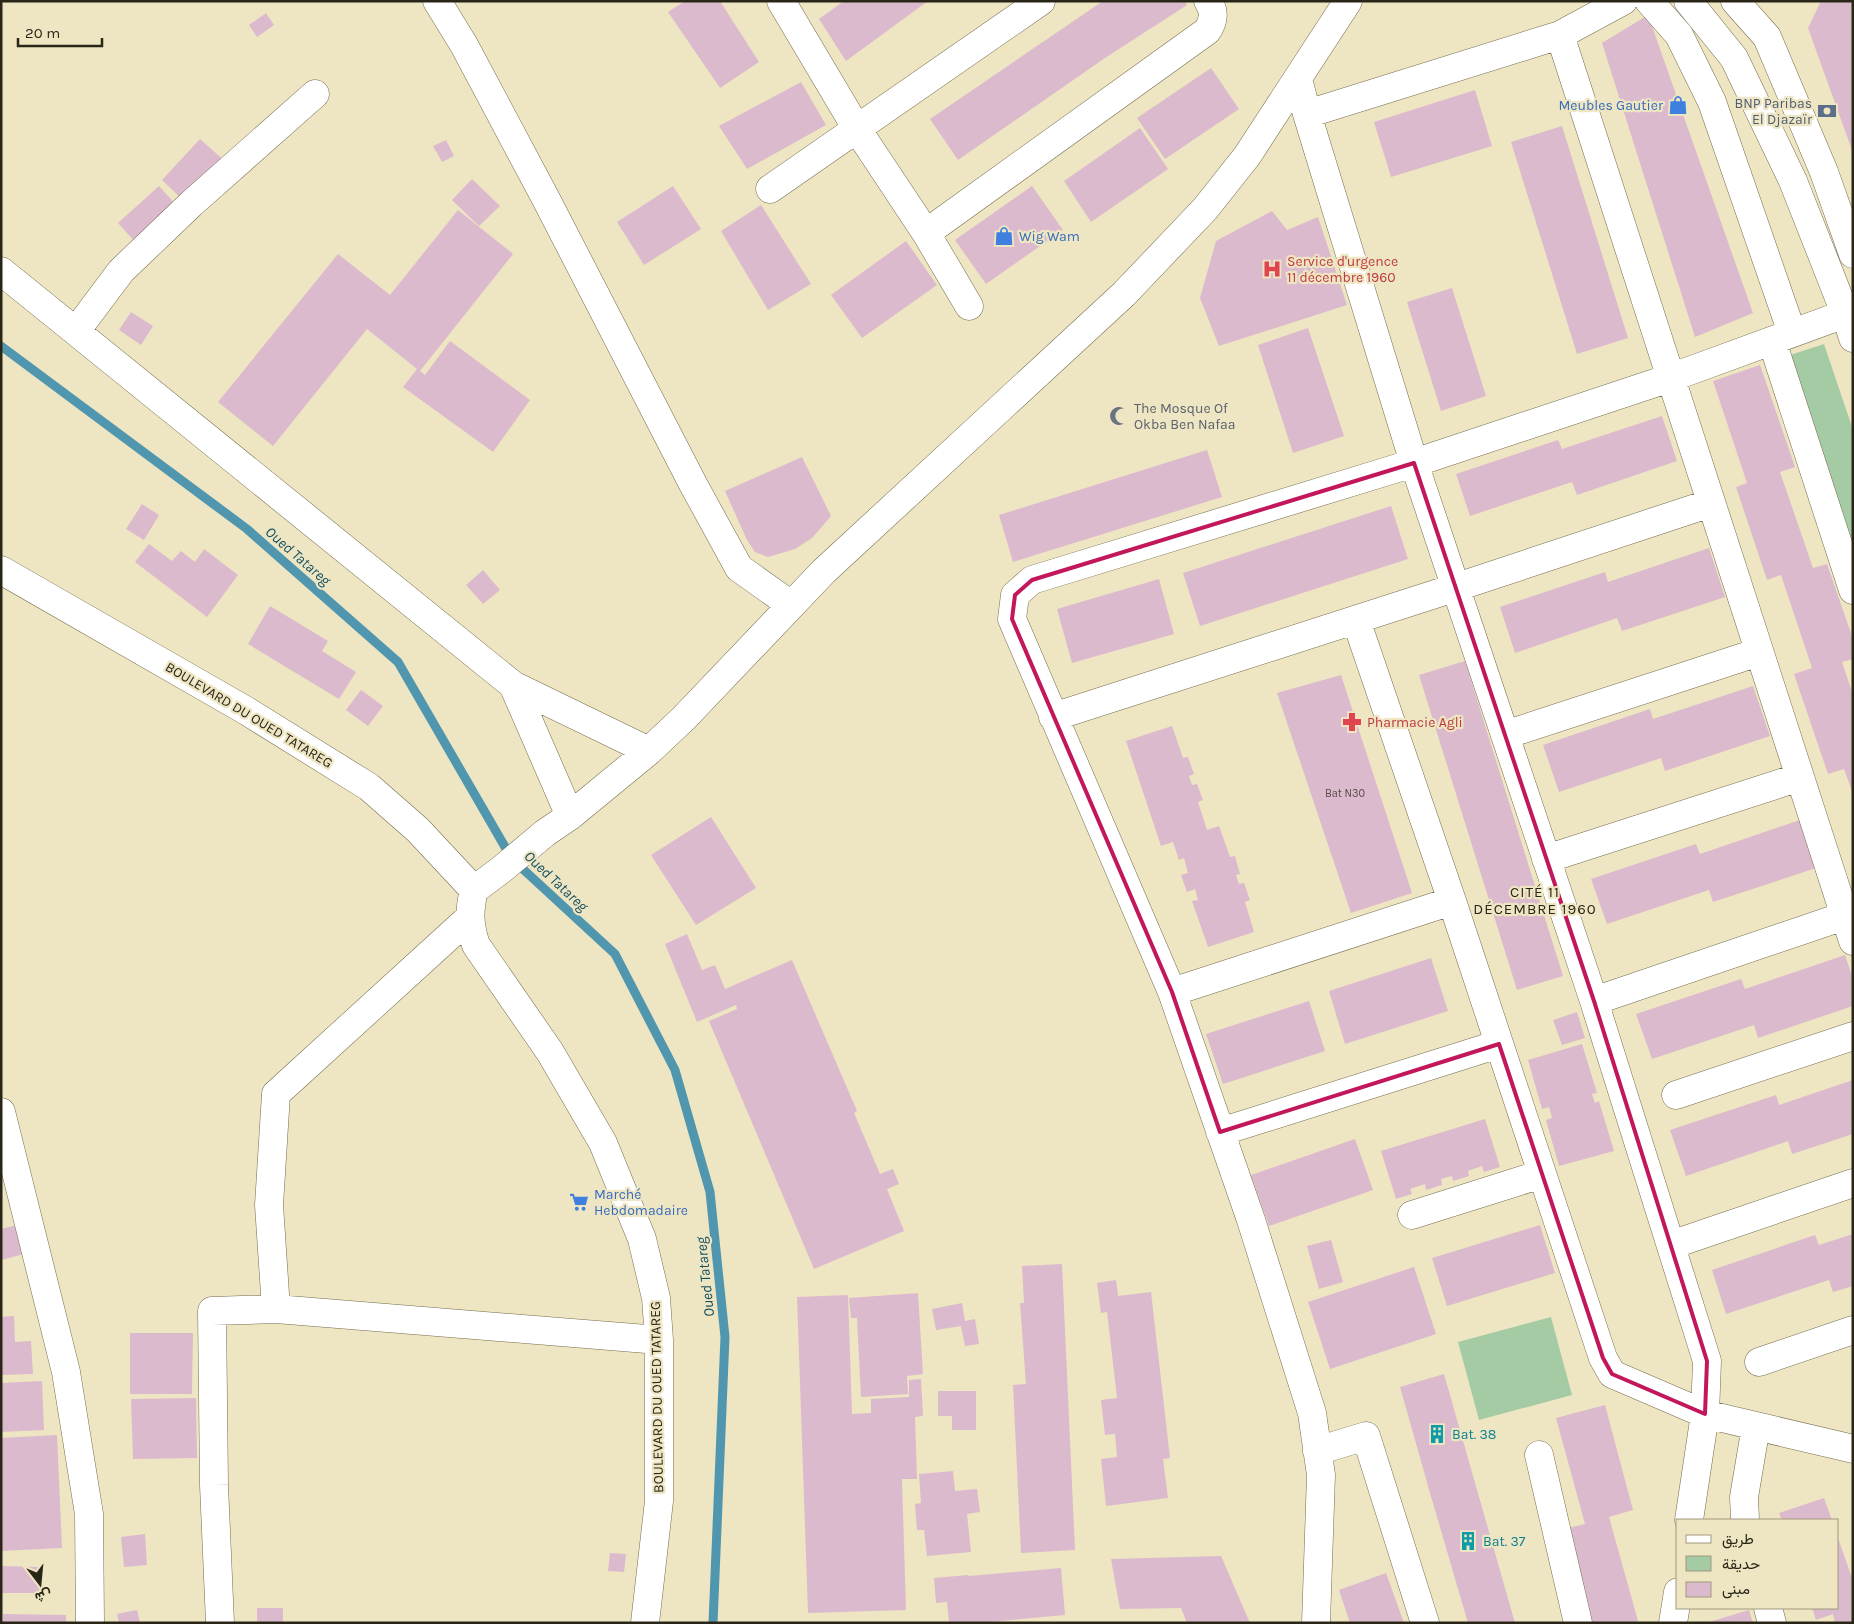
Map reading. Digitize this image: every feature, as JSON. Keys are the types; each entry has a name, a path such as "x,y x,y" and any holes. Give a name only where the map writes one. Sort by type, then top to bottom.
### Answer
{"street":[{"path":"437,1 464,44 693,484 739,568 791,605"},
{"path":"770,189 1041,1"},
{"path":"926,233 1207,31 1213,16 1212,6 1208,1"},
{"path":"1307,114 1560,35 1623,1"},
{"path":"1649,1 1679,35 1712,102 1782,337 1853,590"},
{"path":"1316,1623 1321,1475 1312,1413 1251,1220 1172,992 1012,619 1016,595 1032,580 1414,463 1670,378 1782,337 1850,321 1793,181 1734,58 1688,1"},
{"path":"1735,1 1767,38 1824,172 1853,254"},
{"path":"787,3 857,129 926,233 969,306"},
{"path":"474,890 545,832 570,816 649,752 684,718 824,571 1124,294 1205,209 1247,156 1298,79 1343,5"},
{"path":"1560,35 1800,777 1849,914 1853,941"},
{"path":"1298,79 1307,114 1414,463 1594,1001 1707,1361 1705,1414 1689,1519"},
{"path":"76,331 121,271 191,204 315,94"},
{"path":"1,271 512,686 649,752"},
{"path":"1053,717 1711,503"},
{"name":"BOULEVARD DU OUED TATAREG","path":"1,570 245,710 369,787 418,830 474,890 469,918 471,932 476,945 550,1052 603,1143 642,1239 656,1298 659,1340 659,1501 645,1623"},
{"path":"1356,620 1452,901 1603,1358 1612,1374 1705,1414 1853,1450"},
{"path":"1505,735 1759,652"},
{"path":"512,686 570,816"},
{"path":"1546,859 1800,777"},
{"path":"1172,992 1452,901"},
{"path":"1594,1001 1849,914"},
{"path":"276,1309 269,1205 276,1094 469,918"},
{"path":"1676,1095 1853,1036"},
{"path":"1220,1132 1499,1044"},
{"path":"1,1112 66,1372 89,1514 90,1623"},
{"path":"1412,1215 1542,1174"},
{"path":"1670,1245 1853,1183"},
{"path":"220,1623 214,1485 212,1311 276,1309 659,1340"},
{"path":"1759,1362 1853,1330"},
{"path":"1745,1519 1744,1497 1756,1426"},
{"path":"1317,1451 1366,1436 1425,1623"},
{"path":"1539,1455 1578,1623"},
{"path":"1673,1623 1676,1604"},
{"path":"1768,1609 1772,1623"}],"highlighted area":[{"path":"1414,463 1594,1001 1707,1361 1705,1414 1612,1374 1603,1358 1499,1044 1220,1132 1172,992 1012,619 1015,595 1032,580"}],"green space":[{"path":"1824,344 1853,430 1853,551 1787,356"},
{"path":"1551,1317 1572,1395 1479,1420 1458,1342"}],"building":[{"path":"685,1 720,1 759,62 720,88 668,12"},
{"path":"844,1 928,1 846,61 819,19"},
{"path":"1103,1 1185,1 1187,5 1105,58 958,160 930,119"},
{"path":"1821,1 1853,1 1853,153 1808,28"},
{"path":"266,13 274,25 257,37 249,25"},
{"path":"1648,15 1753,313 1695,337 1602,43"},
{"path":"1211,68 1239,109 1165,159 1137,118"},
{"path":"801,82 826,125 747,169 719,126"},
{"path":"1475,90 1492,146 1391,177 1374,122"},
{"path":"1562,126 1628,338 1577,354 1511,142"},
{"path":"1140,128 1168,169 1091,222 1064,181"},
{"path":"200,139 227,163 188,205 162,180"},
{"path":"446,140 454,156 442,162 433,146"},
{"path":"472,179 500,206 479,226 452,200"},
{"path":"159,186 176,205 135,242 118,223"},
{"path":"673,186 701,229 644,265 617,222"},
{"path":"1032,186 1063,230 986,284 955,240"},
{"path":"761,205 811,284 768,310 721,231"},
{"path":"458,210 513,254 420,371 425,375 450,341 530,400 493,452 403,387 417,369 367,329 273,446 218,402 338,254 390,295"},
{"name":"Service d'urgence 11 décembre 1960","path":"1272,211 1287,230 1318,217 1347,305 1219,346 1200,298 1216,241"},
{"path":"906,241 937,285 862,338 831,295"},
{"path":"1452,288 1486,396 1441,411 1407,302"},
{"path":"131,312 153,326 141,345 119,330"},
{"path":"1308,328 1344,436 1293,453 1258,345"},
{"path":"1760,365 1795,467 1780,472 1813,568 1827,564 1853,639 1853,659 1842,662 1853,695 1853,794 1844,769 1828,774 1794,674 1812,668 1781,575 1767,580 1736,487 1747,483 1713,381"},
{"path":"1662,416 1677,461 1577,495 1572,482 1470,516 1456,474 1558,440 1562,449"},
{"path":"1207,450 1222,497 1013,562 999,515"},
{"path":"802,457 831,516 812,538 795,549 768,557 755,552 747,540 725,491"},
{"path":"142,504 159,515 144,540 126,529"},
{"path":"1391,506 1408,559 1200,626 1183,573"},
{"path":"149,544 172,561 181,551 195,562 204,549 238,575 207,617 135,562"},
{"path":"1709,548 1725,597 1622,631 1617,618 1515,653 1500,607 1605,572 1608,582"},
{"path":"483,570 500,590 483,604 466,585"},
{"path":"1159,579 1174,634 1072,663 1057,609"},
{"path":"270,606 328,641 322,651 356,672 339,699 248,644"},
{"path":"1465,661 1563,976 1517,990 1419,675"},
{"path":"1341,675 1412,893 1351,913 1277,693"},
{"path":"1753,686 1770,736 1665,771 1661,758 1559,792 1543,745 1650,709 1653,719"},
{"path":"361,690 383,706 368,726 346,710"},
{"path":"1172,726 1183,758 1188,757 1194,774 1189,776 1192,785 1197,784 1203,800 1198,802 1207,830 1219,826 1230,857 1235,856 1240,874 1236,875 1239,884 1244,883 1250,900 1245,902 1254,932 1208,947 1192,901 1198,900 1195,889 1187,892 1181,875 1188,873 1184,858 1179,860 1173,842 1161,846 1126,741"},
{"path":"711,817 756,888 696,925 651,855"},
{"path":"1800,820 1816,868 1713,902 1709,890 1607,924 1591,879 1696,844 1700,854"},
{"path":"687,934 702,970 715,965 725,989 792,960 857,1111 854,1113 880,1174 893,1169 899,1184 887,1189 904,1231 814,1269 709,1021 737,1009 736,1005 697,1022 665,944"},
{"path":"1845,955 1853,979 1853,1006 1758,1038 1754,1025 1652,1059 1636,1014 1741,979 1745,989"},
{"path":"1431,958 1448,1011 1345,1044 1329,991"},
{"path":"1309,1001 1325,1051 1223,1084 1206,1034"},
{"path":"1577,1012 1585,1038 1562,1045 1553,1020"},
{"path":"1582,1044 1597,1093 1592,1094 1595,1103 1599,1101 1614,1151 1559,1166 1546,1120 1552,1118 1549,1107 1542,1109 1528,1060"},
{"path":"1853,1080 1853,1134 1792,1154 1788,1141 1686,1176 1670,1130 1776,1095 1779,1105"},
{"path":"1485,1119 1500,1167 1484,1172 1482,1166 1468,1171 1469,1176 1453,1181 1452,1176 1441,1179 1442,1185 1426,1190 1425,1184 1410,1189 1412,1194 1396,1199 1381,1151"},
{"path":"1355,1139 1373,1190 1269,1226 1251,1175"},
{"path":"17,1225 24,1254 1,1260 1,1229"},
{"path":"1540,1225 1555,1273 1447,1306 1432,1258"},
{"path":"1853,1234 1853,1286 1833,1292 1829,1280 1726,1314 1712,1270 1815,1235 1819,1245"},
{"path":"1331,1240 1343,1282 1319,1289 1307,1246"},
{"path":"1062,1264 1075,1550 1021,1553 1013,1385 1026,1384 1020,1303 1024,1303 1022,1266"},
{"path":"1414,1267 1436,1334 1330,1369 1308,1302"},
{"path":"1116,1280 1118,1296 1151,1292 1170,1458 1163,1459 1168,1498 1106,1506 1101,1459 1117,1457 1115,1434 1105,1435 1101,1400 1117,1398 1107,1312 1101,1313 1097,1283"},
{"path":"918,1293 923,1374 907,1376 908,1394 861,1397 857,1318 851,1318 849,1298"},
{"path":"848,1295 852,1414 871,1413 871,1399 909,1397 909,1380 921,1379 923,1416 915,1417 917,1479 902,1479 906,1610 808,1613 797,1297"},
{"path":"962,1303 965,1321 975,1319 979,1344 965,1346 961,1326 936,1330 932,1309"},
{"path":"14,1316 15,1342 31,1341 33,1374 1,1375 1,1317"},
{"path":"130,1333 193,1333 192,1394 130,1394"},
{"path":"1444,1374 1515,1623 1468,1623 1430,1493 1400,1387"},
{"path":"42,1381 44,1430 1,1432 1,1383"},
{"path":"938,1391 976,1391 976,1430 952,1430 952,1416 938,1416"},
{"path":"196,1398 197,1458 133,1459 131,1399"},
{"path":"1605,1405 1633,1510 1609,1517 1638,1621 1631,1623 1586,1623 1560,1530 1585,1524 1556,1418"},
{"path":"57,1435 62,1548 1,1551 1,1438"},
{"path":"953,1471 955,1491 977,1489 980,1512 967,1514 971,1552 927,1556 924,1530 917,1530 915,1504 921,1503 919,1474"},
{"path":"1824,1498 1832,1519 1782,1519 1779,1513"},
{"path":"145,1534 147,1565 124,1567 121,1537"},
{"path":"1839,1541 1853,1581 1853,1623 1835,1623 1833,1614 1816,1620 1812,1609 1839,1609"},
{"path":"610,1553 626,1554 624,1572 608,1571"},
{"path":"1221,1556 1250,1623 1187,1623 1181,1608 1120,1609 1111,1559"},
{"path":"1,1566 40,1567 39,1593 1,1593"},
{"path":"1061,1568 1065,1615 979,1623 949,1623 947,1602 936,1603 934,1578"},
{"path":"1386,1573 1404,1623 1350,1623 1339,1590"},
{"path":"257,1608 283,1608 283,1623 257,1623"},
{"path":"137,1610 140,1623 119,1623 117,1614"},
{"path":"1749,1610 1753,1623 1709,1623 1709,1622"},
{"path":"3,1614 66,1615 66,1623 3,1623"}],"waterway":[{"name":"Oued Tatareg","path":"1,346 247,529 398,662 512,859 615,954 675,1070 710,1192 725,1337 713,1623"}],"place":[{"name":"Meubles Gautier","path":"1678,105"},
{"name":"BNP Paribas El Djazaïr","path":"1827,111"},
{"name":"Wig Wam","path":"1004,236"},
{"name":"Service d'urgence 11 décembre 1960","path":"1272,269"},
{"name":"The Mosque Of Okba Ben Nafaa","path":"1119,416"},
{"name":"Pharmacie Agli","path":"1352,722"},
{"name":"Marché Hebdomadaire","path":"579,1202"},
{"name":"Bat. 38","path":"1437,1434"},
{"name":"Bat. 37","path":"1468,1541"}],"district":[{"name":"CITÉ 11 DÉCEMBRE 1960","path":"1535,900"}]}
